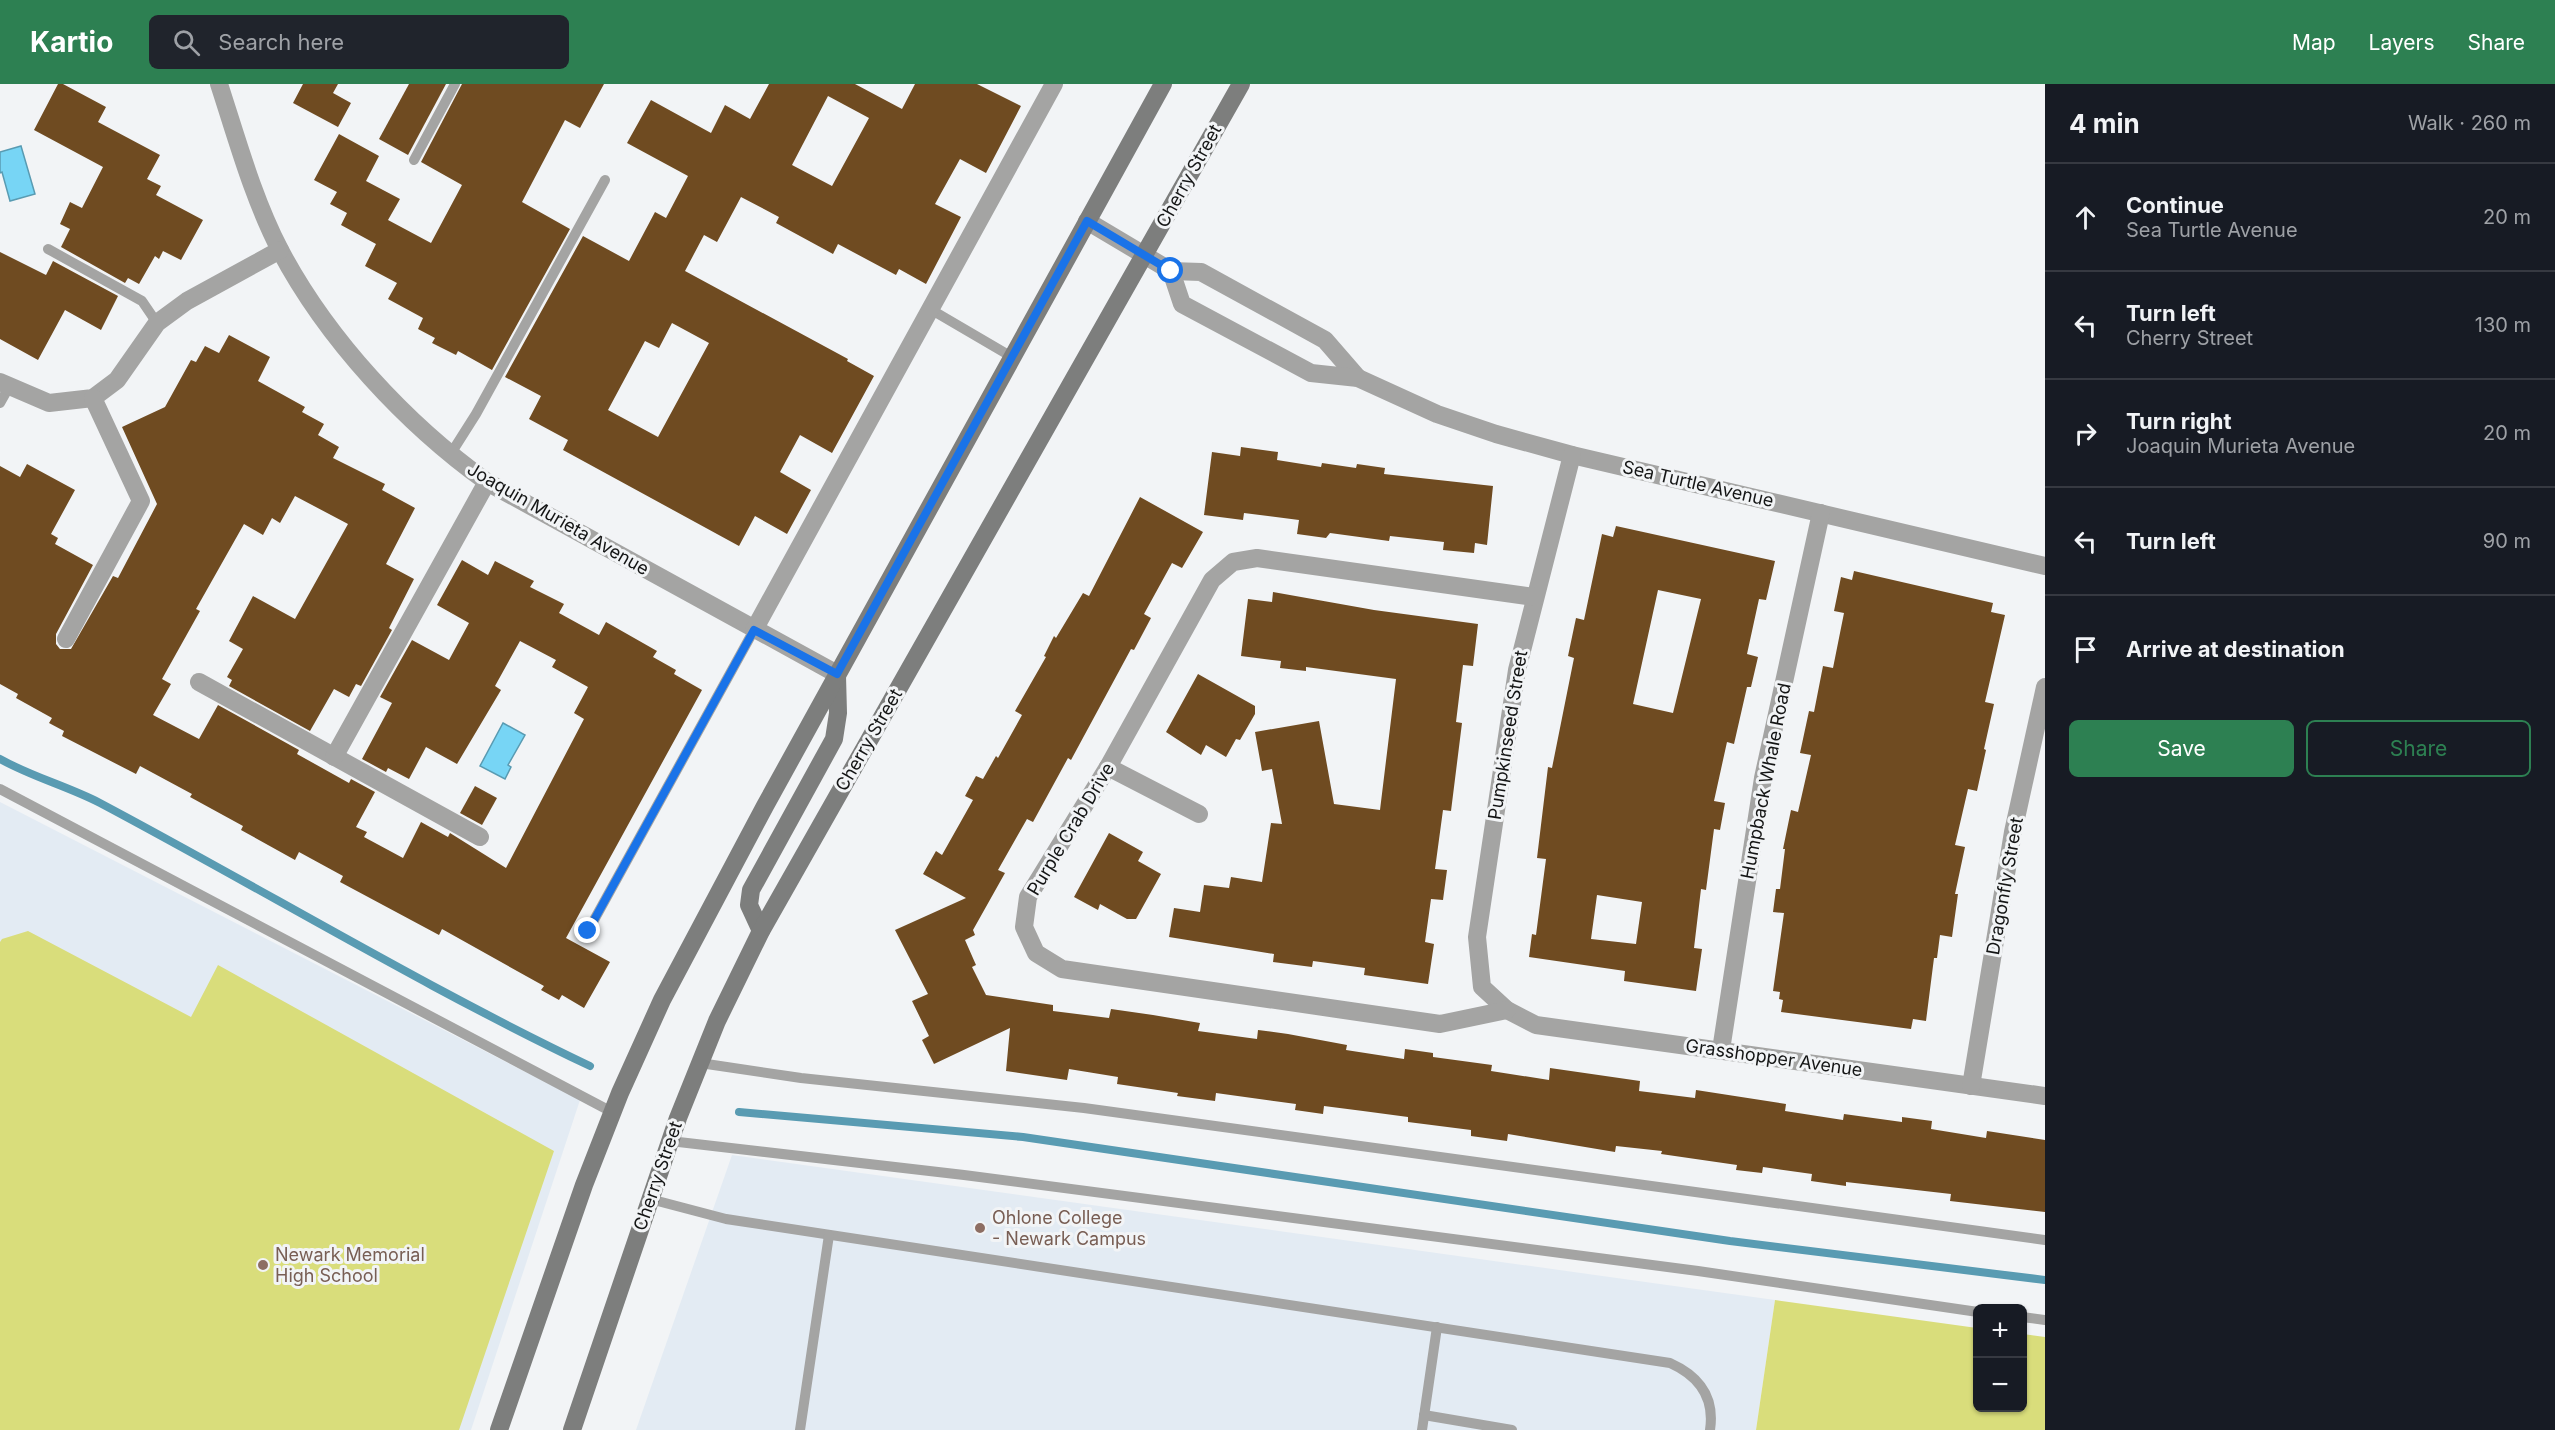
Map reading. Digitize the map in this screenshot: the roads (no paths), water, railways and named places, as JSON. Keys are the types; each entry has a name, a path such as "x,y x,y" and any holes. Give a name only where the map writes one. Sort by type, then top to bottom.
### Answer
{"main road":[{"path":"499,1430 553,1271 612,1112 667,989 837,674 1163,84"},
{"name":"Cherry Street","path":"572,1430 670,1142 700,1063 761,931 1240,84"},
{"path":"761,931 749,905 751,890 834,739 838,713 837,674"}],"street":[{"name":"Joaquin Murieta Avenue","path":"219,84 252,183 280,250 333,333 398,404 450,455 487,482 837,674"},
{"path":"754,630 1054,84"},
{"path":"1087,221 1171,271"},
{"path":"3,391 49,403 93,398 117,380 157,323 187,302 280,250"},
{"name":"Sea Turtle Avenue","path":"1358,378 1325,340 1201,272 1171,271 1182,304 1311,373 1358,378 1437,414 1572,455 2045,566"},
{"path":"66,639 141,501 93,398"},
{"name":"Pumpkinseed Street","path":"1506,1010 1482,987 1477,937 1517,670 1572,455"},
{"path":"334,757 487,482"},
{"name":"Humpback Whale Road","path":"1721,1050 1763,778 1821,513"},
{"name":"Purple Crab Drive","path":"1506,1010 1440,1024 1062,969 1036,953 1024,927 1028,897 1108,767 1212,580 1233,562 1257,558 1534,597"},
{"path":"198,682 480,837"},
{"name":"Dragonfly Street","path":"1971,1086 2013,832 2045,687"},
{"path":"1108,767 1198,814"},
{"name":"Grasshopper Avenue","path":"1506,1010 1536,1025 2045,1096"}],"lane":[{"path":"414,160 455,84"},
{"path":"450,455 476,414 605,180"},
{"path":"48,249 142,302 157,323"},
{"path":"930,309 1012,357"},
{"path":"588,931 754,630"},
{"path":"0,789 612,1112"},
{"path":"700,1063 801,1078 1084,1108 2045,1240"},
{"path":"670,1142 964,1175 1698,1271 1973,1311"},
{"path":"650,1199 726,1219 1670,1363 1687,1371 1701,1383 1709,1402 1710,1430"},
{"path":"800,1430 829,1234"},
{"path":"2027,1318 2045,1320"},
{"path":"1422,1430 1437,1328"},
{"path":"1424,1415 1512,1430"}],"water":[{"path":"21,146 35,194 10,201 2,172 0,173 0,152"},
{"path":"503,723 525,735 508,765 511,767 505,779 480,766"}],"waterway":[{"path":"0,759 100,803 404,971 590,1066"},
{"path":"739,1112 1023,1137 1730,1241 2045,1280"}],"place":[{"name":"Ohlone College - Newark Campus","path":"980,1228"},
{"name":"Newark Memorial High School","path":"263,1265"}]}
